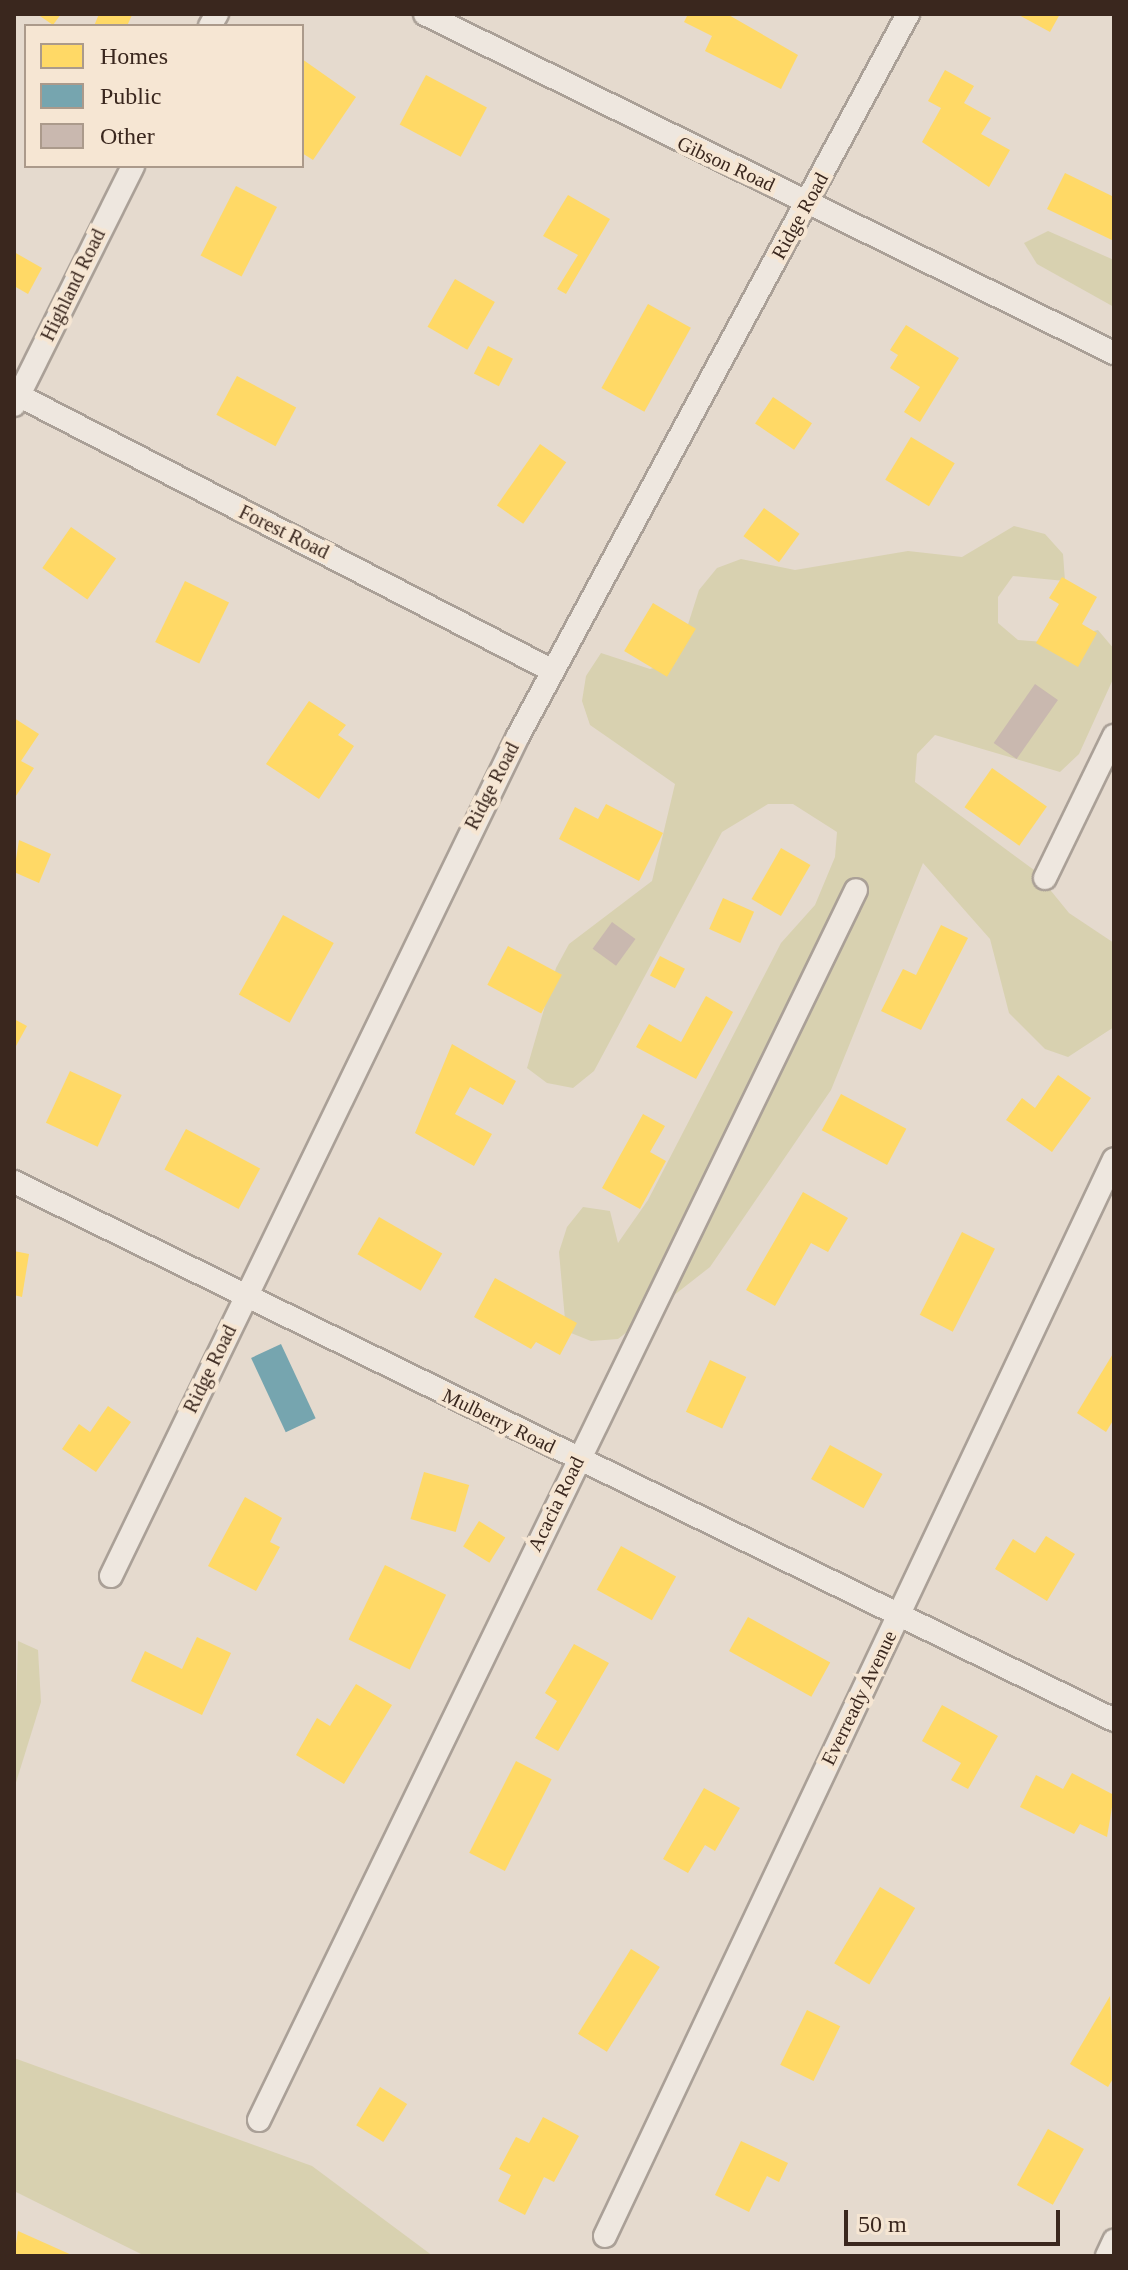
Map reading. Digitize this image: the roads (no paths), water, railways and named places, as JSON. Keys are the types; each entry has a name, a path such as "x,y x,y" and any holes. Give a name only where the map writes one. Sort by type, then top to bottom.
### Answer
{"street":[{"name":"Gibson Road","path":"425,14 1114,353"},
{"name":"Ridge Road","path":"111,1576 245,1296 553,671 908,14"},
{"name":"Highland Road","path":"16,398 132,168"},
{"name":"Forest Road","path":"16,398 553,671"},
{"path":"1045,878 1114,736"},
{"name":"Acacia Road","path":"259,2120 856,890"},
{"name":"Everready Avenue","path":"605,2236 1114,1159"},
{"name":"Mulberry Road","path":"14,1182 1114,1720"},
{"path":"1107,2256 1114,2241"}]}
